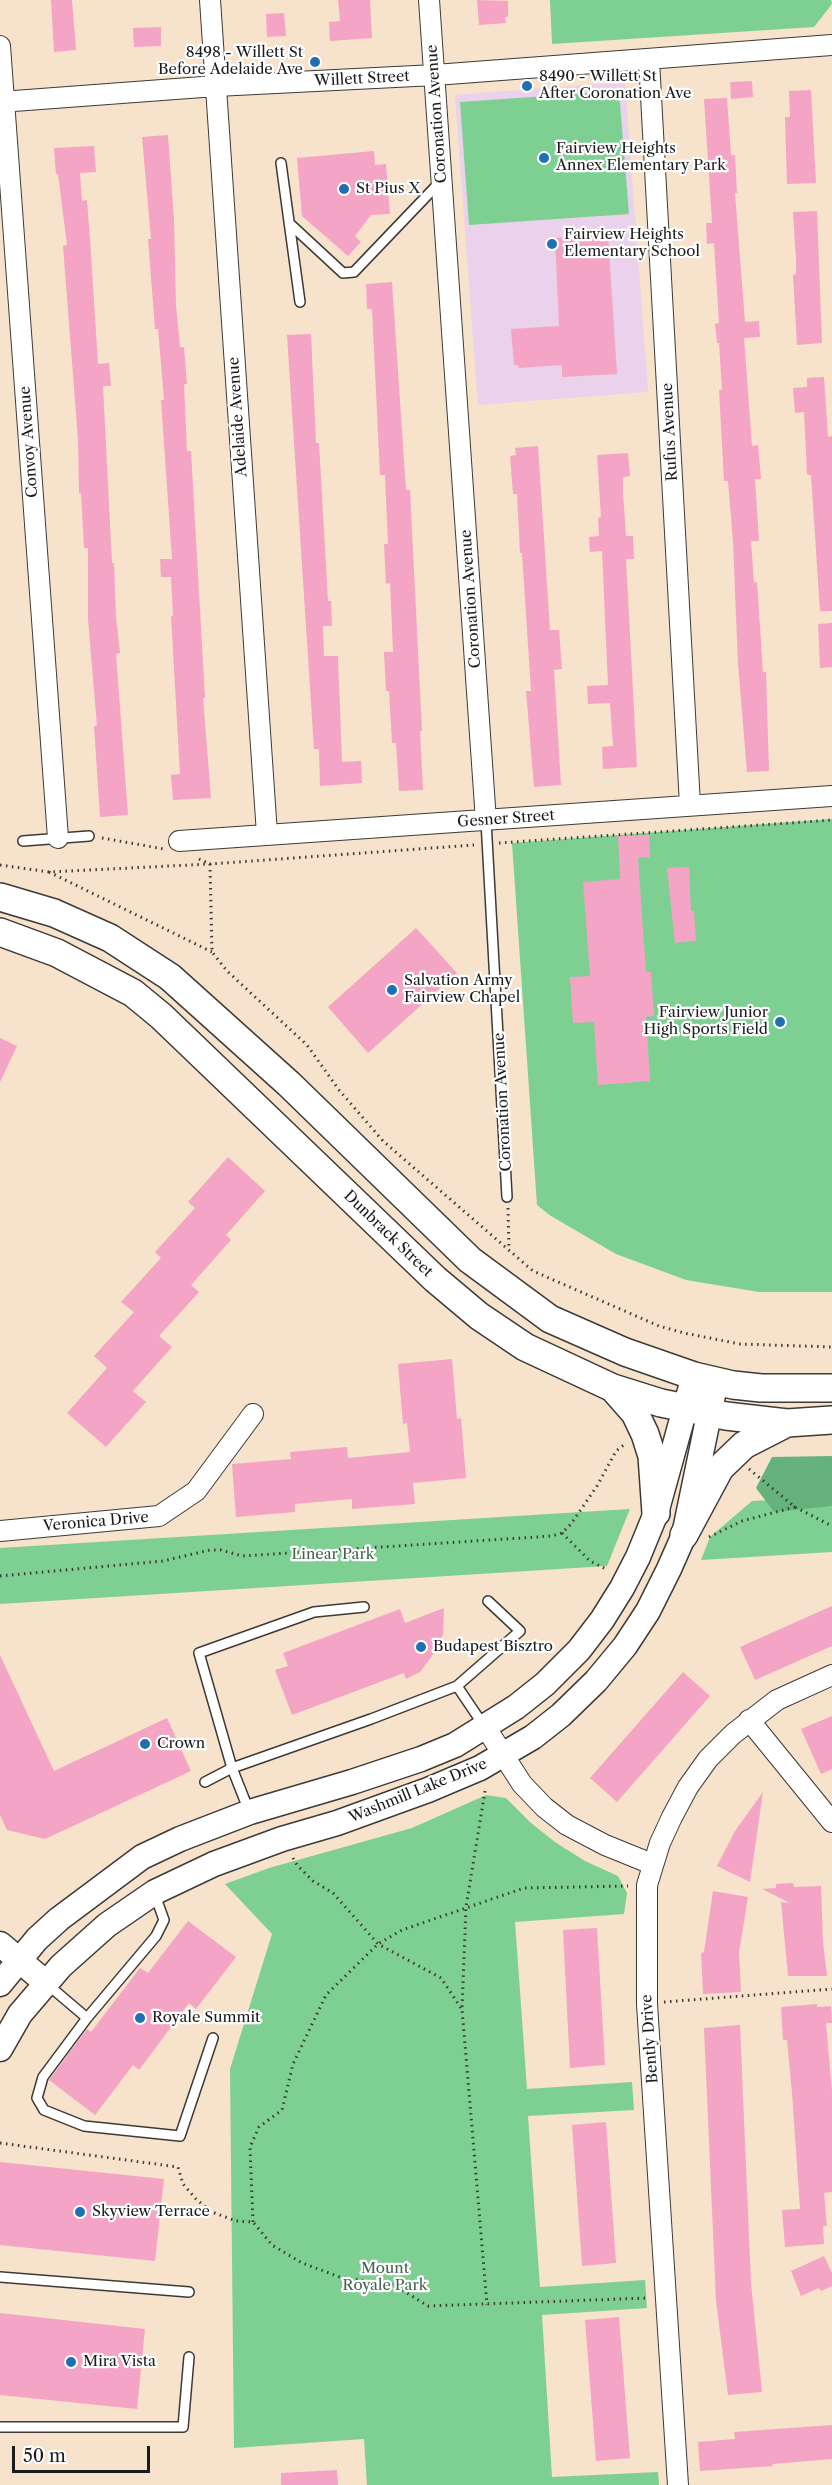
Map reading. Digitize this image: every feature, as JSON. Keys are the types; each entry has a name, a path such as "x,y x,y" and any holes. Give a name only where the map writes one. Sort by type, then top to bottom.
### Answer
{"main road":[{"path":"0,897 54,913 110,938 170,977 289,1084 470,1260 550,1319 634,1355 705,1378 761,1388 832,1388"},
{"name":"Dunbrack Street","path":"0,932 57,953 133,993 161,1016 435,1279 470,1309 525,1347 613,1388 698,1411 787,1423 832,1420"},
{"path":"613,1388 634,1413 645,1434 652,1456 656,1513"},
{"path":"694,1537 707,1488 720,1468 744,1445 787,1423"}],"street":[{"name":"Adelaide Avenue","path":"210,0 267,834"},
{"name":"Coronation Avenue","path":"429,0 486,821"},
{"name":"Willett Street","path":"2,101 216,86 435,75 832,45"},
{"name":"Convoy Avenue","path":"0,46 2,101 58,838"},
{"name":"Rufus Avenue","path":"649,60 690,805"},
{"name":"Gesner Street","path":"181,850 267,834 832,796"},
{"name":"Washmill Lake Drive","path":"0,2049 20,2014 45,1982 107,1924 155,1892 214,1864 282,1839 337,1824 428,1790 503,1756 533,1737 596,1681 618,1655 648,1611 694,1537 698,1411 705,1378"},
{"name":"Washmill Lake Drive","path":"0,1984 18,1960 59,1919 142,1857 180,1839 250,1812 421,1759 486,1728 524,1701 579,1650 622,1588 698,1411"},
{"name":"Veronica Drive","path":"0,1532 159,1516 196,1491 254,1414"},
{"name":"Bently Drive","path":"678,2485 647,2004 646,1885 668,1824 693,1780 720,1746 750,1720 794,1691 832,1675"},
{"path":"750,1720 832,1822"},
{"path":"486,1728 522,1784 544,1807 567,1825 605,1845 652,1864"},
{"path":"0,1944 45,1982"}],"lane":[{"path":"281,163 300,302"},
{"path":"289,223 343,273 354,272 442,180"},
{"name":"Coronation Avenue","path":"486,821 507,1197"},
{"path":"24,841 89,836"},
{"path":"205,1782 232,1768 457,1686 520,1631 488,1601"},
{"path":"250,1812 232,1768 199,1653 314,1612 364,1606"},
{"path":"457,1686 486,1728"},
{"path":"155,1892 164,1920 156,1936 87,2018 43,2077 37,2098 44,2110 84,2126 180,2136 213,2038"},
{"path":"45,1982 87,2018"},
{"path":"0,2277 189,2292"},
{"path":"0,2427 183,2427 189,2357"}],"path":[{"path":"0,865 49,872 210,864 832,820"},
{"path":"89,836 181,850 210,864"},
{"path":"210,864 212,952"},
{"path":"49,872 212,952 227,970 307,1045 339,1090 383,1141 533,1271 659,1326 733,1343 832,1347"},
{"path":"507,1197 509,1251"},
{"path":"0,1576 163,1561 210,1550 221,1550 242,1556 552,1536 562,1533 597,1486 616,1451 628,1441"},
{"path":"746,1466 795,1507 832,1526"},
{"path":"694,1537 715,1536 742,1521 795,1507"},
{"path":"562,1533 590,1561 608,1570"},
{"path":"485,1791 466,1907 462,2009 487,2305"},
{"path":"293,1858 313,1881 333,1893 378,1944 441,1978 462,2009"},
{"path":"646,1885 524,1888 402,1930 378,1944 327,1995 293,2064 282,2110 259,2127 250,2147 253,2222 272,2245 302,2263 340,2277 394,2285 428,2306 667,2297"},
{"path":"647,2004 832,1989"},
{"path":"0,2143 178,2167 183,2184 212,2212 236,2222 253,2222"}],"shaded area":[{"name":"Fairview Heights Elementary School","path":"625,82 648,392 478,405 455,95"}],"green space":[{"path":"550,0 831,0 832,4 814,27 552,44"},
{"name":"Fairview Heights Annex Elementary Park","path":"619,91 629,214 469,225 460,102"},
{"path":"832,819 832,1292 759,1292 686,1280 616,1254 551,1216 537,1205 512,843"},
{"path":"832,1456 832,1506 774,1512 756,1488 772,1457"},
{"path":"832,1497 832,1552 701,1560 710,1537 752,1501"},
{"name":"Linear Park","path":"630,1509 607,1566 0,1604 0,1548"},
{"name":"Mount Royale Park","path":"486,1795 506,1798 531,1823 555,1842 585,1861 618,1876 627,1893 624,1914 515,1922 527,2089 632,2082 634,2110 528,2116 540,2287 645,2280 647,2308 542,2315 552,2477 658,2472 659,2485 367,2485 364,2439 234,2448 230,2069 272,1934 225,1884 269,1868 412,1828"}],"building":[{"path":"51,0 72,0 76,50 54,52"},
{"path":"338,0 370,0 372,38 330,41 329,22 340,21"},
{"path":"477,0 508,1 506,23 479,25"},
{"path":"284,13 286,36 267,37 266,14"},
{"path":"161,27 161,46 134,47 133,28"},
{"path":"752,81 753,97 731,99 730,82"},
{"path":"811,90 816,183 787,184 785,117 790,117 789,91"},
{"path":"727,98 731,155 735,155 737,193 735,193 745,322 759,321 760,337 744,338 752,446 758,445 761,479 755,479 759,541 751,541 754,583 757,582 763,672 766,672 769,771 747,772 738,664 733,542 728,481 724,481 719,390 722,390 719,343 717,343 715,324 719,323 714,243 707,244 706,223 712,223 704,99"},
{"path":"168,135 174,220 176,304 180,347 184,347 187,384 184,384 187,451 191,451 205,698 203,698 211,798 173,800 171,775 180,774 171,577 161,577 160,559 172,559 161,400 164,400 158,329 155,329 148,239 151,239 142,137"},
{"path":"94,146 96,172 80,173 82,201 87,200 98,364 109,363 111,386 103,386 112,563 114,563 120,653 116,654 128,815 100,817 94,726 97,726 88,619 88,548 84,548 81,493 79,493 78,440 63,246 67,245 54,148"},
{"name":"St Pius X","path":"374,151 375,165 386,164 390,214 371,215 355,236 361,242 348,256 302,216 297,158"},
{"path":"817,211 822,343 797,345 793,275 796,274 796,260 793,212"},
{"path":"608,234 617,374 562,377 562,365 519,368 518,365 514,365 511,329 559,326 555,238"},
{"path":"392,282 406,490 410,490 423,790 399,791 396,743 392,743 389,691 386,691 384,652 393,652 390,583 386,584 384,544 388,544 385,475 380,475 372,309 367,309 366,284"},
{"path":"311,334 316,443 319,443 328,601 331,601 332,626 323,626 324,656 338,656 342,762 361,761 362,783 320,786 319,749 314,749 287,335"},
{"path":"824,377 828,437 832,436 832,611 820,611 811,475 807,475 804,412 795,413 793,388 807,387 807,378"},
{"path":"538,446 550,630 559,630 562,669 554,670 561,785 534,787 526,691 531,691 522,553 520,553 517,494 513,494 510,456 516,455 515,448"},
{"path":"628,453 630,476 623,477 623,493 626,536 633,536 634,559 626,559 637,767 603,769 602,747 613,746 610,703 588,704 587,686 608,685 602,551 590,552 589,537 599,536 598,518 601,517 597,455"},
{"path":"832,623 832,667 820,668 818,624"},
{"path":"649,835 650,857 638,858 646,972 651,972 654,1016 646,1017 650,1081 598,1085 594,1022 573,1023 570,977 590,976 583,882 620,879 618,836"},
{"path":"689,867 691,911 694,911 696,941 675,943 667,868"},
{"name":"Salvation Army Fairview Chapel","path":"416,928 457,973 368,1053 328,1007"},
{"path":"0,1038 17,1046 0,1082"},
{"path":"228,1157 265,1191 226,1235 231,1240 191,1285 199,1292 159,1336 172,1347 133,1391 146,1402 106,1447 67,1413 107,1368 94,1356 134,1312 121,1302 161,1258 155,1252 195,1208 188,1202"},
{"path":"452,1359 457,1419 461,1418 466,1478 413,1483 415,1504 352,1509 352,1499 295,1504 295,1512 236,1517 232,1464 291,1459 290,1452 347,1447 348,1458 410,1452 407,1423 403,1424 398,1364"},
{"path":"832,1606 832,1646 755,1680 740,1647"},
{"path":"444,1608 443,1634 438,1648 420,1672 406,1679 404,1673 292,1715 275,1670 288,1666 283,1653 400,1609 405,1623"},
{"name":"Crown","path":"0,1655 54,1771 167,1718 191,1771 45,1839 7,1830 0,1815"},
{"path":"683,1672 710,1696 617,1802 590,1778"},
{"path":"832,1716 832,1769 821,1774 801,1729"},
{"path":"763,1792 750,1882 717,1866 735,1831"},
{"path":"793,1883 794,1887 821,1886 827,1976 788,1976 781,1902 790,1903 762,1889 776,1888 776,1884"},
{"path":"713,1891 748,1897 739,1952 741,1992 703,1994 701,1953 704,1952"},
{"name":"Royale Summit","path":"188,1921 236,1957 196,2009 189,2003 139,2070 133,2065 95,2115 49,2080 87,2029 91,2032 140,1968 148,1973"},
{"path":"597,1928 605,2065 570,2068 563,1930"},
{"path":"817,2004 817,2007 831,2006 832,2023 826,2023 832,2092 832,2192 824,2193 827,2226 823,2226 824,2244 785,2247 782,2210 800,2209 792,2092 787,2040 783,2040 781,2007"},
{"path":"740,2025 751,2283 762,2392 728,2395 716,2301 704,2028"},
{"path":"606,2122 616,2263 582,2266 572,2125"},
{"name":"Skyview Terrace","path":"0,2162 164,2179 155,2261 0,2245"},
{"path":"824,2256 832,2273 832,2286 821,2291 819,2288 801,2296 791,2271"},
{"name":"Mira Vista","path":"0,2313 145,2329 137,2409 0,2395"},
{"path":"619,2317 630,2458 596,2461 585,2320"},
{"path":"832,2425 832,2459 700,2471 698,2442 735,2439 734,2432"},
{"path":"337,2470 338,2485 281,2485 281,2473"}],"place":[{"name":"8498 - Willett St Before Adelaide Ave","path":"315,62"},
{"name":"8490 - Willett St After Coronation Ave","path":"527,86"},
{"name":"Fairview Heights Annex Elementary Park","path":"544,158"},
{"name":"St Pius X","path":"344,189"},
{"name":"Fairview Heights Elementary School","path":"552,244"},
{"name":"Salvation Army Fairview Chapel","path":"392,990"},
{"name":"Fairview Junior High Sports Field","path":"780,1022"},
{"name":"Budapest Bisztro","path":"421,1647"},
{"name":"Crown","path":"145,1744"},
{"name":"Royale Summit","path":"140,2018"},
{"name":"Skyview Terrace","path":"80,2212"},
{"name":"Mira Vista","path":"71,2362"}]}
